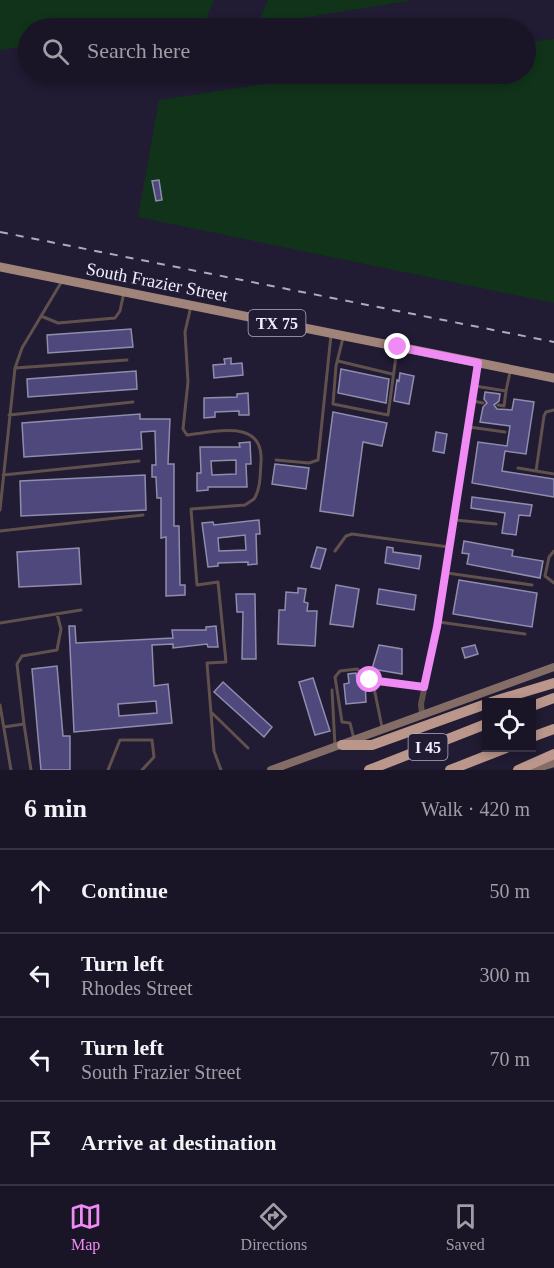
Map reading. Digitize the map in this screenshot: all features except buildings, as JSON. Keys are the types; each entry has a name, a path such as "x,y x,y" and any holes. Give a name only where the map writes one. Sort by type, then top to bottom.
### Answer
{"highway":[{"path":"504,698 554,683"},
{"path":"536,704 554,698"},
{"path":"338,746 372,745 482,705"},
{"name":"I 45","path":"369,770 482,726"},
{"path":"536,735 554,729"},
{"name":"I 45","path":"450,770 494,752"},
{"path":"518,770 554,754"}],"main road":[{"name":"South Frazier Street","path":"0,267 554,378"},
{"path":"271,770 554,668"},
{"path":"531,770 554,763"}],"street":[{"path":"422,715 424,687 438,622 478,363"}],"lane":[{"path":"0,510 15,368 22,348 63,280"},
{"path":"41,316 58,323 115,318 120,312 124,292"},
{"path":"191,306 185,332 189,382 183,429 187,435 242,430 254,437 262,450 260,483 254,499 244,505 191,509 197,585 218,582 226,662 207,663 214,751 221,770"},
{"path":"276,460 309,463 318,460 331,334"},
{"path":"343,336 332,392 333,404 388,415 394,382 392,374 398,347"},
{"path":"15,368 127,360"},
{"path":"338,361 392,374"},
{"path":"498,405 504,406 510,369"},
{"path":"474,386 506,391"},
{"path":"471,401 483,403"},
{"path":"9,415 133,402"},
{"path":"536,471 544,416 546,411 554,410"},
{"path":"469,428 505,432"},
{"path":"3,475 139,461"},
{"path":"518,468 554,474"},
{"path":"0,531 143,515"},
{"path":"453,519 496,524"},
{"path":"335,551 346,536 361,534 449,547"},
{"path":"554,551 549,557 545,576 554,583"},
{"path":"445,573 532,585"},
{"path":"0,623 81,610"},
{"path":"31,770 16,664 22,656 57,650 61,629 57,614"},
{"path":"438,622 525,634"},
{"path":"355,740 350,723 342,722 335,677 340,671 357,669 370,680 424,687"},
{"path":"370,680 383,731"},
{"path":"332,690 338,746"},
{"path":"0,705 11,770"},
{"path":"211,712 248,748"},
{"path":"4,727 24,724"},
{"path":"108,770 120,740 152,740 154,757 141,770"}],"green space":[{"path":"0,0 214,0 207,18 18,18 18,47 0,50"},
{"path":"268,0 415,0 301,18 260,18"},
{"path":"554,39 554,303 138,217 159,100 265,84 536,84 536,42"}],"railway":[{"path":"0,232 554,342"}],"route":[{"path":"370,680 424,687 437,627 478,363 398,347"}]}
